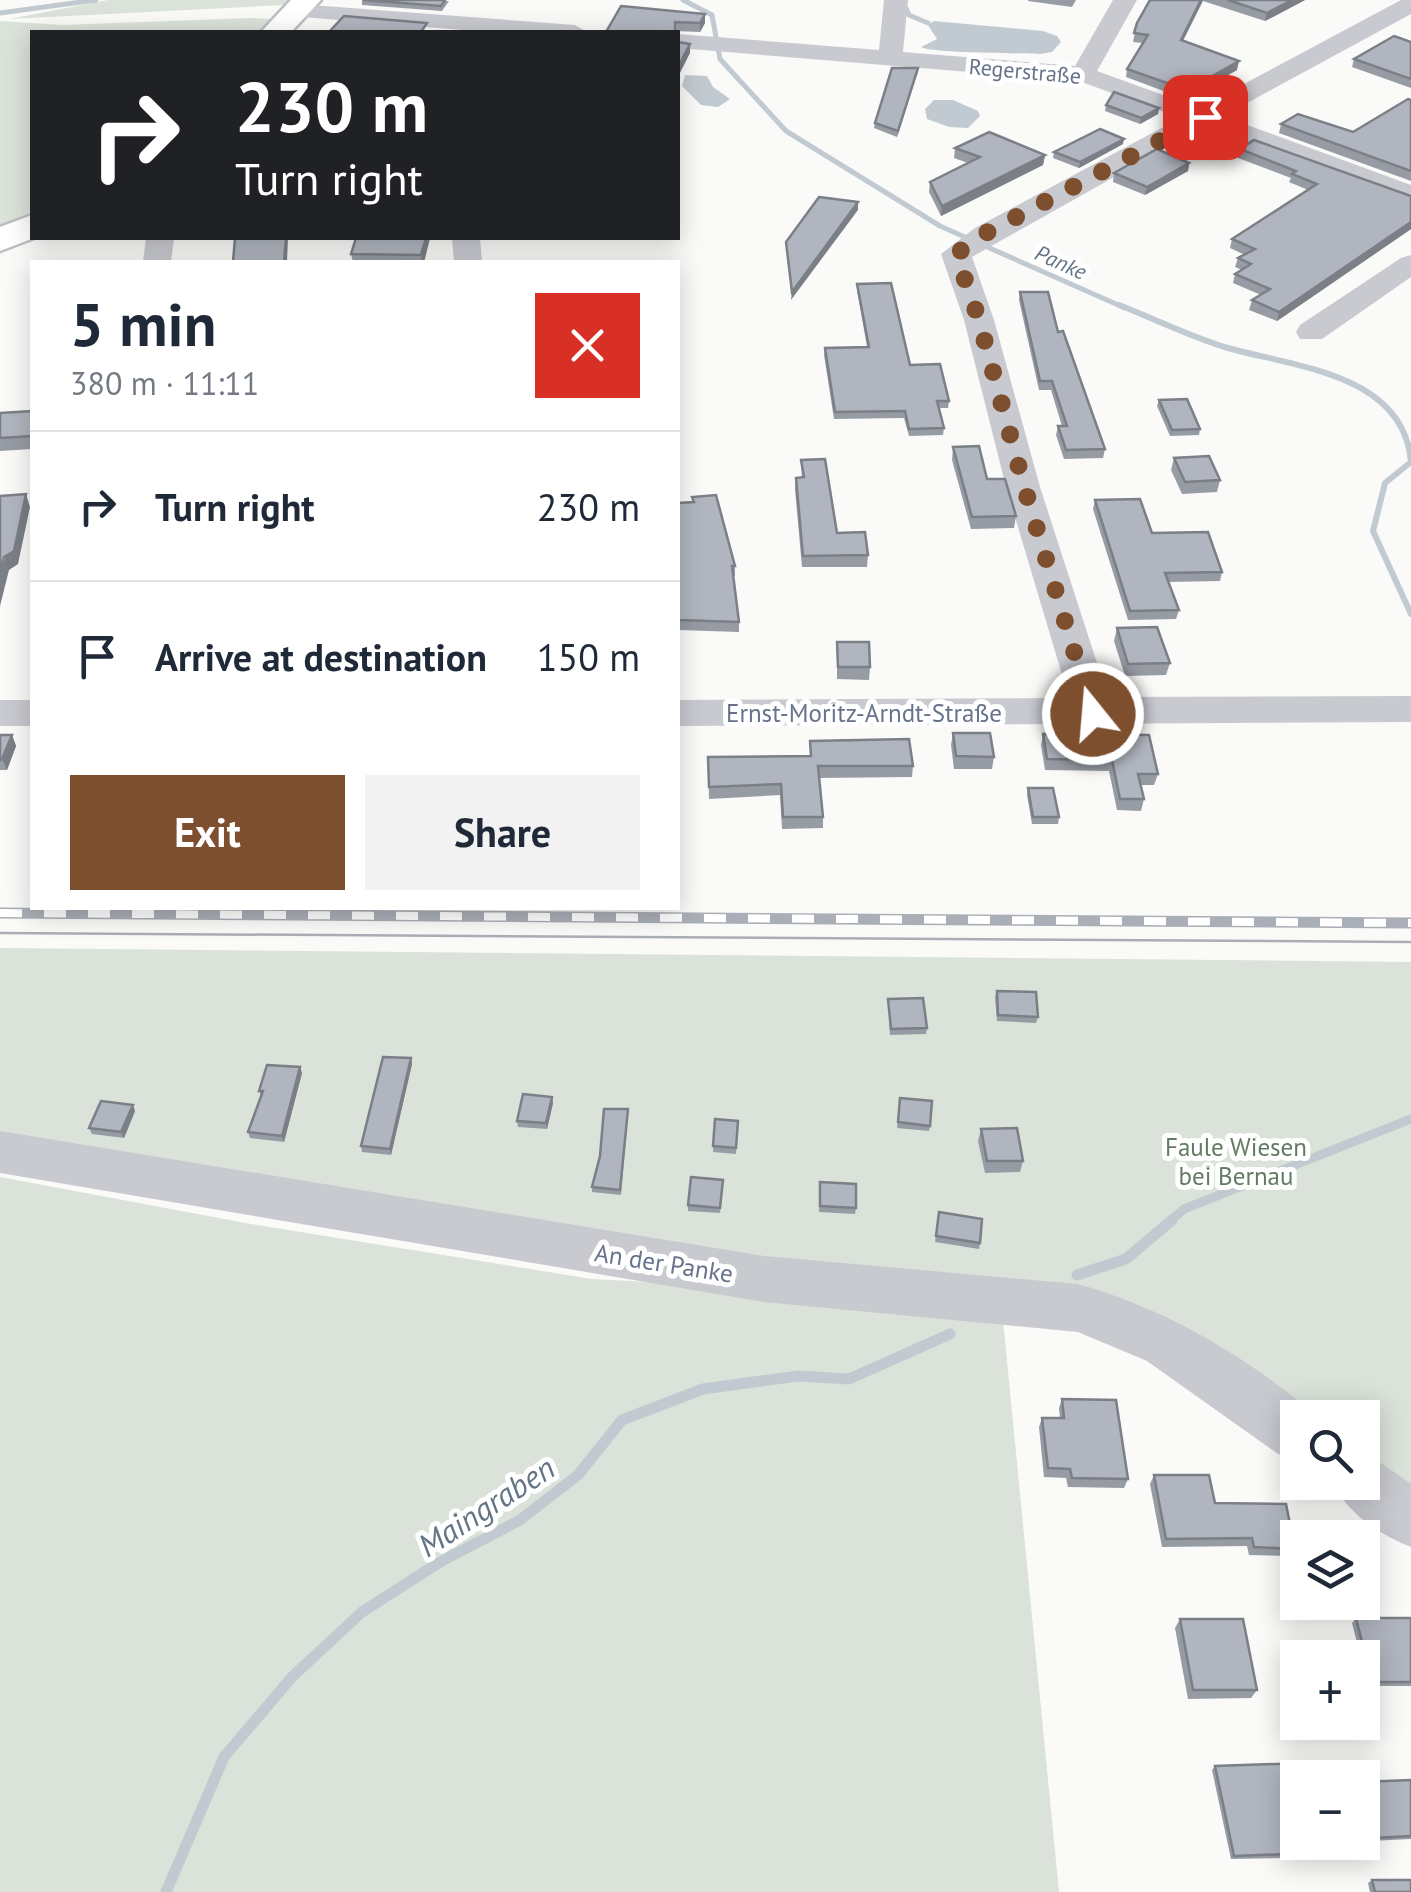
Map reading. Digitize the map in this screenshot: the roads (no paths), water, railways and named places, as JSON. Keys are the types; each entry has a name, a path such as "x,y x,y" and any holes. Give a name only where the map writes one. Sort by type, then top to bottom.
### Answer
{"main road":[{"path":"277,30 302,6"},
{"path":"0,240 30,226"}],"street":[{"path":"890,59 896,0"},
{"path":"1083,74 1125,0"},
{"path":"1093,714 979,320 968,245 1411,4"},
{"path":"302,6 554,30"},
{"name":"Regerstraße","path":"690,42 1083,74 1411,194"},
{"path":"1310,332 1411,264"},
{"name":"Ernst-Moritz-Arndt-Straße","path":"680,713 1093,714 1411,709"},
{"path":"0,713 30,712"},
{"name":"An der Panke","path":"0,1152 764,1279 1078,1308 1109,1315 1152,1334 1280,1423"},
{"path":"1380,1496 1411,1519"}],"waterway":[{"name":"Panke","path":"0,13 96,0"},
{"name":"Panke","path":"683,0 712,15 720,59 786,131 940,226 1125,308"},
{"path":"906,8 909,15 928,23"},
{"name":"Panke","path":"1119,305 1214,344 1342,379 1368,392 1389,410 1404,433 1411,462 1385,483 1373,531 1411,614"},
{"name":"Maingraben","path":"1169,1222 1184,1209 1411,1119"},
{"name":"Maingraben","path":"1077,1275 1126,1259 1172,1220"},
{"name":"Maingraben","path":"166,1892 224,1757 292,1677 362,1612 440,1562 520,1520 578,1475 622,1420 703,1389 798,1376 849,1379 950,1334"}],"tram line":[{"path":"0,933 1411,942"}],"railway":[{"path":"0,913 1411,923"}],"park label":[{"name":"Faule Wiesen bei Bernau","path":"1236,1162"}]}
